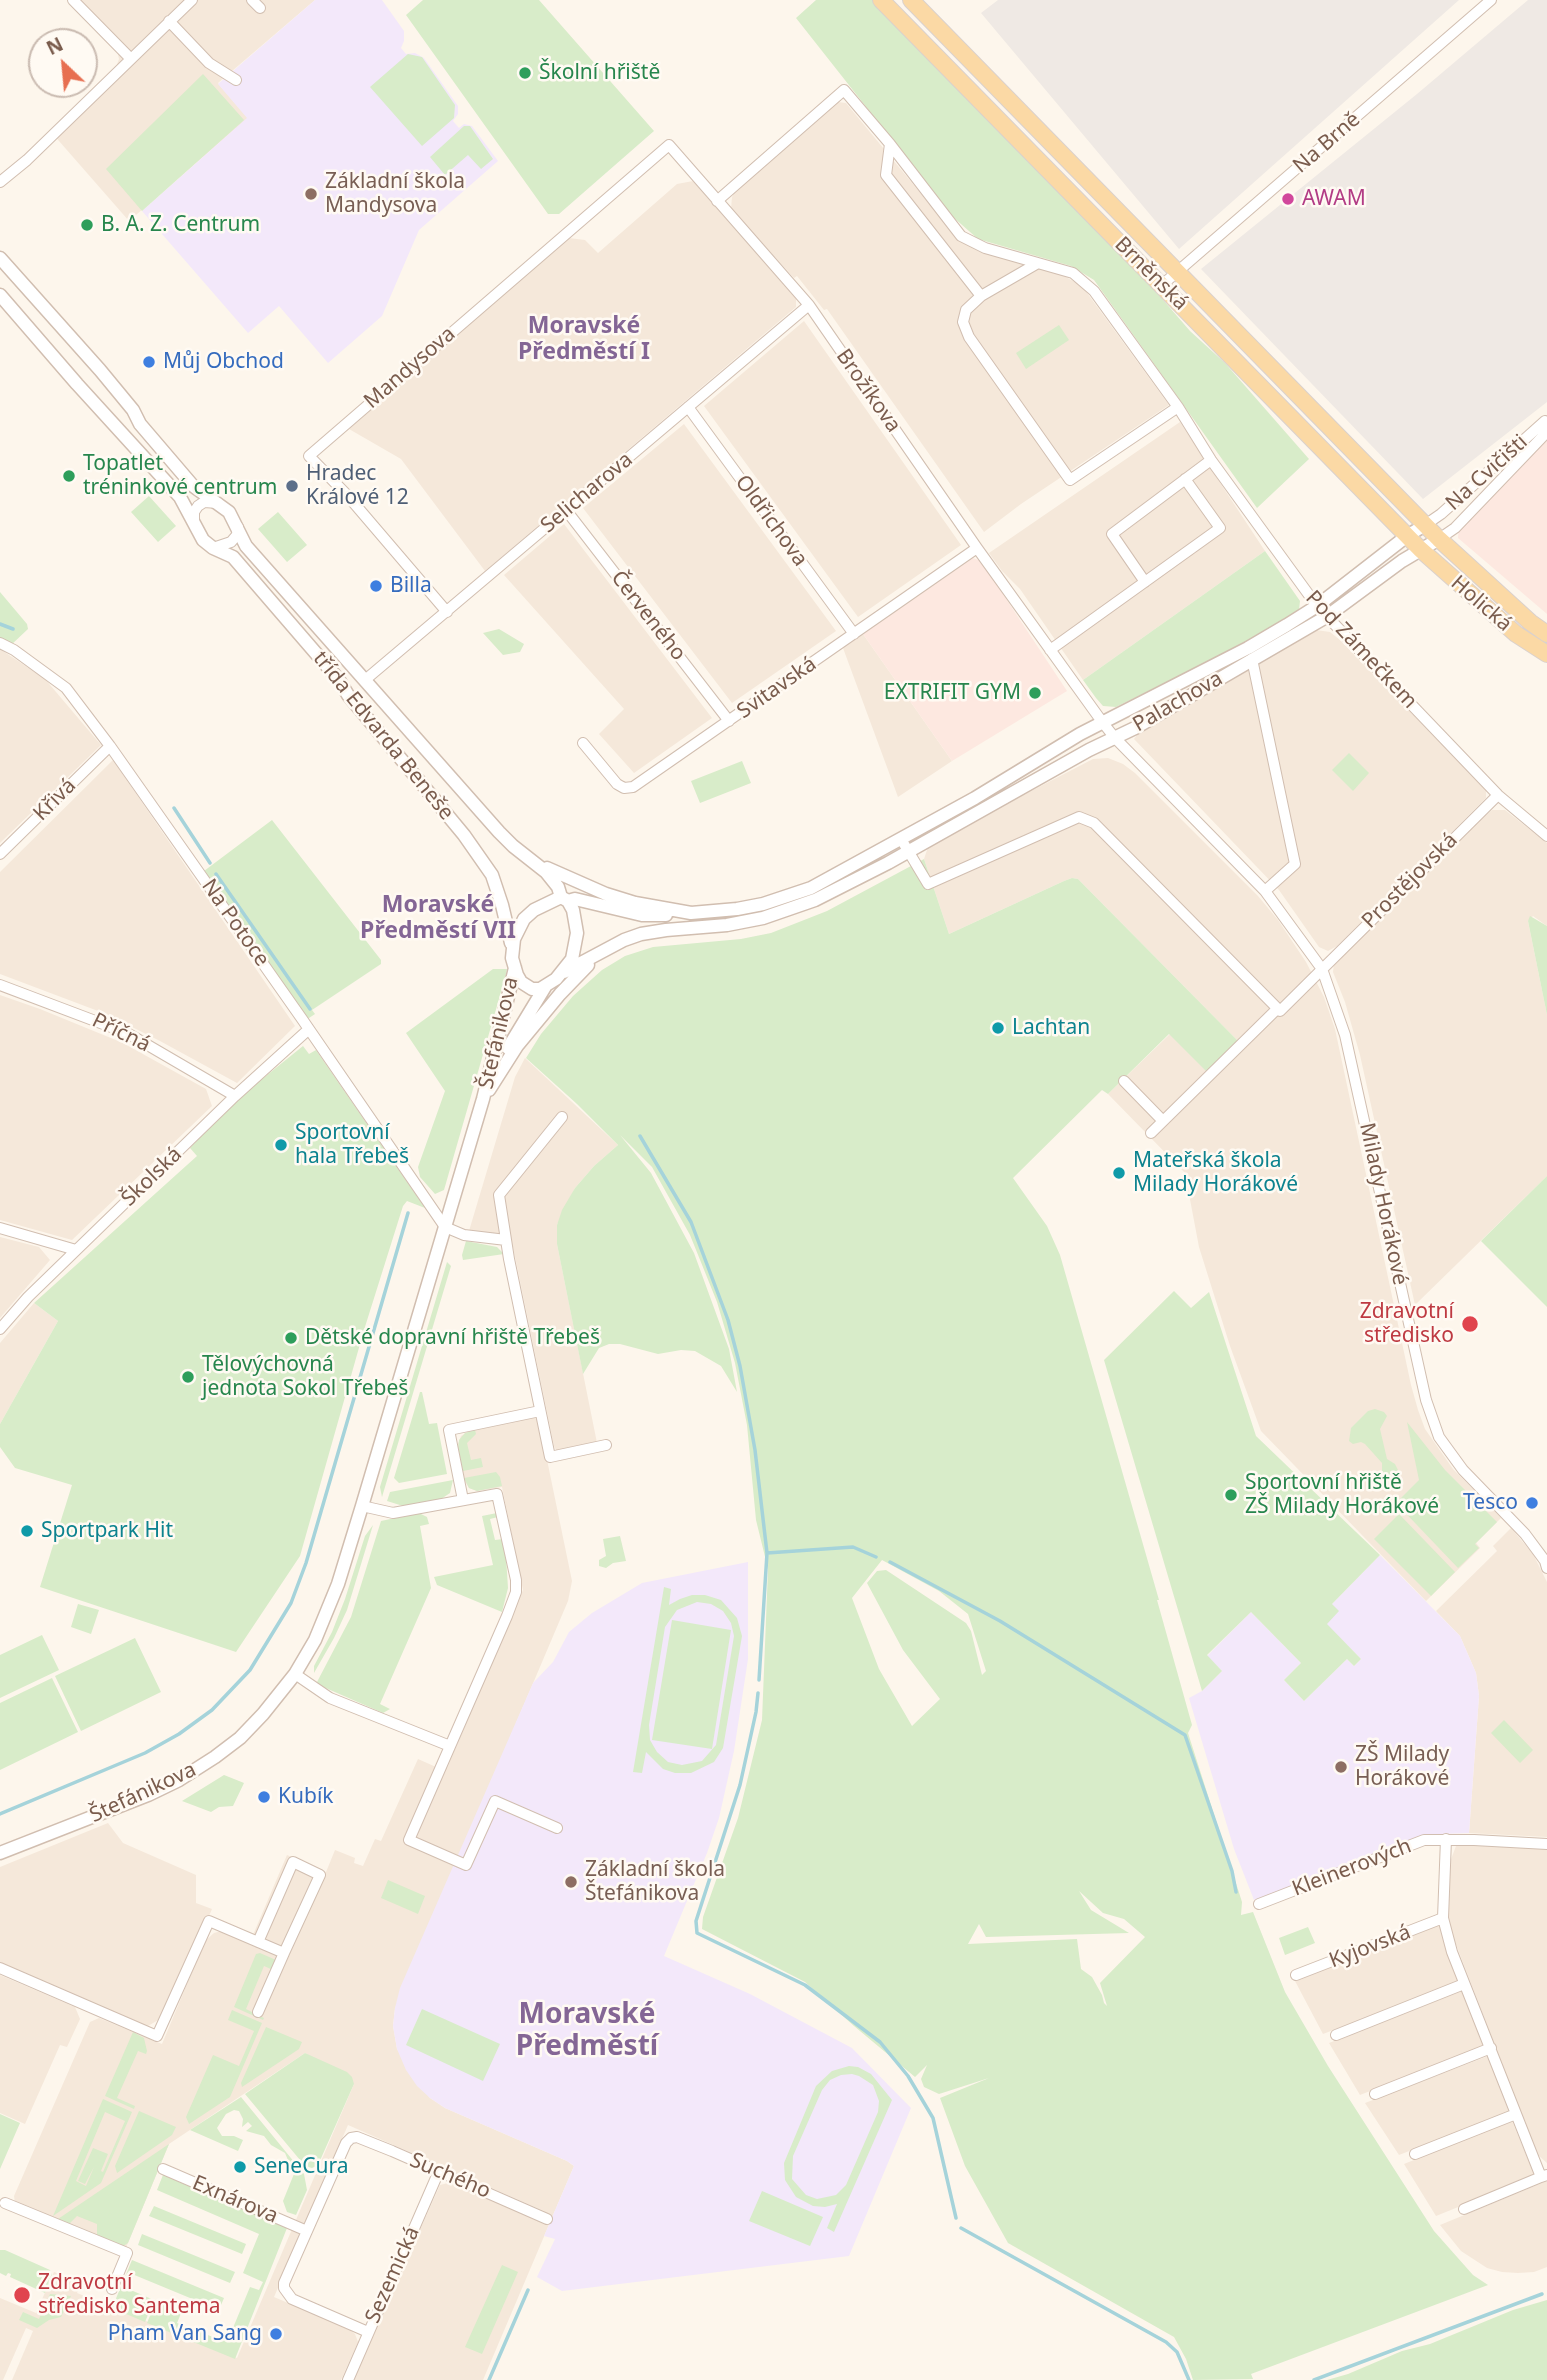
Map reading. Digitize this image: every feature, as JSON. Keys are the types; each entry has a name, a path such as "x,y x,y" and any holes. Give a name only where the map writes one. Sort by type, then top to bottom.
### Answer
{"main road":[{"name":"Brněnská","path":"881,0 1420,549"},
{"name":"Brněnská","path":"911,0 1425,525"},
{"name":"Holická","path":"1425,525 1530,622 1547,634"},
{"name":"Holická","path":"1420,549 1516,634 1547,653"}],"street":[{"path":"74,0 130,58"},
{"path":"0,182 27,160 192,0"},
{"name":"Na Brně","path":"1162,285 1491,0"},
{"path":"169,21 209,64 236,80"},
{"name":"Pod Zámečkem","path":"717,201 844,90 890,144 961,236 985,248 1073,273 1094,291 1178,407 1211,460 1326,617 1498,795 1547,836"},
{"path":"890,144 886,175 981,296"},
{"name":"Brožíkova","path":"668,145 809,305 1103,723"},
{"name":"Mandysova","path":"447,612 347,495 309,456 668,145"},
{"name":"třída Edvarda Beneše","path":"0,258 100,370 140,424 193,486 229,512 246,546 499,832 529,858"},
{"path":"1038,262 981,296 966,310 963,322 969,337 1070,480 1178,407"},
{"name":"třída Edvarda Beneše","path":"0,295 180,497 201,537 214,548 233,557 339,680 348,695 464,835 492,875 512,950"},
{"name":"Selicharova","path":"365,680 809,305"},
{"name":"Oldřichova","path":"688,407 854,634"},
{"name":"Na Cvičišti","path":"1425,525 1441,514 1545,421 1547,423"},
{"name":"Na Cvičišti","path":"1439,539 1455,528 1547,432"},
{"path":"1145,582 1112,534 1211,460"},
{"path":"1051,650 1220,528 1185,479"},
{"path":"195,526 194,512 198,506 204,502 218,503"},
{"name":"Červeného","path":"566,510 729,721"},
{"name":"Palachova","path":"529,858 606,894 635,903 691,913 737,909 785,897 835,876 1080,734 1248,648 1317,606 1425,525"},
{"path":"214,548 231,542 237,535 238,527"},
{"name":"Palachova","path":"562,973 641,934 727,925 789,911 815,900 1115,738 1326,617 1420,549 1439,539"},
{"name":"Svitavská","path":"583,743 617,784 628,789 978,548"},
{"name":"Na Potoce","path":"0,643 14,650 66,688 110,746 309,1029 445,1227"},
{"path":"1252,659 1295,864 1265,891"},
{"name":"Milady Horákové","path":"1103,723 1265,891 1322,969 1345,1035 1426,1400 1439,1437 1463,1470 1525,1534 1546,1564"},
{"name":"Křivá","path":"0,854 110,746"},
{"name":"Prostějovská","path":"1322,969 1498,795"},
{"path":"901,839 928,884 1079,817 1094,823 1278,1009"},
{"path":"529,858 550,876 565,899 573,910 577,933 572,959 562,973 545,987 527,987 520,982 512,950 517,931 524,919 534,910 565,899 575,899 642,915 691,913"},
{"path":"484,1099 524,1037 559,994 602,951"},
{"name":"Štefánikova","path":"0,1853 148,1795 199,1768 227,1749 252,1726 295,1674 315,1640 324,1622 362,1506 484,1099 515,967"},
{"path":"1151,1133 1322,969"},
{"name":"Příčná","path":"0,985 127,1033 234,1096"},
{"name":"Štefánikova","path":"484,1099 511,1041 545,987"},
{"name":"Školská","path":"0,1329 28,1297 234,1096 309,1029"},
{"path":"1124,1081 1163,1121"},
{"path":"562,1117 499,1195 550,1457 606,1446"},
{"path":"445,1227 464,1235 506,1240"},
{"path":"0,1228 76,1250"},
{"path":"463,1500 449,1430 540,1411"},
{"path":"362,1506 393,1513 497,1494 516,1580 516,1592 410,1840 466,1865 495,1801 557,1828"},
{"path":"295,1674 330,1698 450,1746"},
{"path":"1446,1839 1443,1918 1464,1984 1544,2176 1464,2209"},
{"name":"Kleinerových","path":"1259,1904 1424,1840 1547,1843"},
{"path":"258,1942 293,1862 320,1875 258,2012"},
{"name":"Kyjovská","path":"1296,1975 1443,1918"},
{"path":"0,1968 157,2036 209,1921 284,1953"},
{"path":"1336,2035 1464,1984"},
{"path":"1375,2094 1491,2048"},
{"path":"1415,2154 1516,2114"},
{"name":"Suchého","path":"307,2231 346,2143 351,2138 360,2138 547,2218"},
{"name":"Exnárova","path":"163,2169 307,2231"},
{"name":"Sezemická","path":"348,2380 439,2171"},
{"path":"5,2203 127,2253 112,2289"},
{"path":"307,2231 284,2283 286,2292 292,2299 369,2332"}],"shaded area":[{"path":"67,0 315,0 218,83 248,118 129,221 52,133 87,98 98,98 98,87 115,70 119,59 117,50 98,28"},
{"name":"Základní škola Mandysova","path":"315,0 382,0 404,31 401,48 406,54 415,53 424,58 458,106 458,114 453,121 459,128 464,124 472,126 498,161 419,230 382,316 328,363 279,306 248,333 142,211 247,118 218,84"},
{"path":"998,0 1459,0 1179,249 981,13"},
{"path":"1528,0 1547,0 1547,402 1423,499 1201,269"},
{"path":"838,102 846,103 955,235 964,242 978,251 1057,272 1082,286 1169,405 1021,504 984,532 827,309 824,310 797,276 794,278 731,209 736,190"},
{"path":"693,181 796,299 796,307 485,571 401,459 349,429 569,238 585,240 598,253 677,184"},
{"path":"804,321 961,545 858,617 704,406"},
{"path":"1180,422 1265,551 1083,680 1020,589 989,553"},
{"path":"684,424 836,631 732,703 583,508"},
{"path":"1545,441 1547,614 1458,538 1459,523"},
{"path":"564,524 712,718 634,773 599,734 624,709 504,575"},
{"path":"973,558 981,561 1067,691 952,761 863,634"},
{"path":"1316,630 1330,632 1340,640 1486,790 1486,798 1337,946 1328,951 1319,947 1279,890 1134,739 1140,731"},
{"path":"863,634 952,761 898,797 843,648"},
{"path":"0,649 45,679 101,745 0,843"},
{"path":"1108,758 1135,773 1258,896 1306,962 1324,997 1335,1029 1418,1410 1425,1429 1453,1469 1501,1518 1476,1543 1480,1548 1426,1601 1261,1431 1230,1346 1199,1247 1185,1173 1108,1094 1170,1034 1238,1041 1078,879 1064,881 949,934 924,859 929,844 1093,759"},
{"path":"113,760 295,1026 237,1083 106,1014 0,974 0,872"},
{"path":"1492,810 1505,810 1547,843 1547,926 1533,916 1528,921 1547,1015 1547,1176 1415,1305 1360,1055 1345,1002 1333,972 1334,963"},
{"path":"0,995 123,1043 206,1089 212,1106 72,1240 0,1220"},
{"path":"525,1058 618,1145 594,1166 575,1188 557,1225 557,1244 597,1443 560,1451 554,1446 513,1247 500,1234 469,1231 515,1077"},
{"path":"0,1237 39,1247 50,1260 0,1318"},
{"path":"34,1303 58,1321 0,1424 0,1343"},
{"path":"534,1417 539,1421 572,1581 568,1601 395,2008 393,2026 397,2049 430,2098 445,2108 574,2166 483,2380 353,2380 440,2185 452,2182 540,2220 544,2211 348,2125 274,2297 355,2334 358,2342 341,2380 12,2380 33,2331 26,2328 3,2380 0,2380 0,2298 36,2313 54,2272 81,2283 77,2293 237,2358 354,2084 305,2053 169,2144 125,2250 15,2203 14,2196 90,2022 99,2018 162,2044 205,1941 221,1931 250,1942 287,1855 326,1872 335,1850 355,1858 354,1863 363,1866 375,1839 381,1841 418,1759 436,1767 447,1768 523,1590 502,1487 477,1491 469,1488 465,1482 458,1444 461,1436 469,1431"},
{"path":"1511,1528 1533,1554 1547,1582 1547,1837 1469,1833 1479,1696 1476,1673 1460,1636 1436,1611 1497,1551 1493,1546"},
{"name":"ZŠ Milady Horákové","path":"1380,1555 1460,1636 1476,1673 1479,1696 1469,1833 1442,1834 1419,1839 1254,1900 1234,1849 1189,1698 1202,1691 1222,1671 1207,1656 1251,1612 1301,1663 1284,1680 1304,1701 1347,1659 1354,1666 1361,1659 1326,1624 1332,1604"},
{"name":"Základní škola Štefánikova","path":"748,1562 748,1659 734,1751 719,1818 664,1956 750,1994 852,2048 911,2108 849,2256 562,2291 537,2277 555,2239 544,2236 574,2166 445,2108 417,2086 397,2049 393,2026 400,1988 533,1683 553,1662 569,1632 592,1613 642,1583"},
{"path":"108,1823 123,1843 196,1875 196,1903 212,1909 165,2016 148,2026 0,1963 0,1867"},
{"path":"1464,1843 1547,1848 1547,2163 1537,2154 1450,1929 1447,1900 1450,1862 1456,1846"},
{"path":"1442,1924 1458,1982 1323,2034 1295,1981"},
{"path":"0,1975 75,2007 80,2019 67,2047 60,2045 25,2124 0,2113"},
{"path":"1462,1991 1484,2046 1360,2095 1329,2043"},
{"path":"1488,2056 1509,2112 1399,2155 1365,2103"},
{"path":"1512,2121 1535,2176 1436,2216 1404,2164"},
{"path":"1547,2181 1547,2267 1534,2272 1518,2273 1487,2268 1461,2251 1440,2225"}],"green space":[{"name":"Školní hřiště","path":"423,0 539,0 654,131 559,214 548,214 406,15"},
{"path":"816,0 874,0 1133,265 1190,331 1225,363 1309,459 1257,508 1094,280 1071,266 978,239 953,217 796,18"},
{"path":"408,54 422,57 455,105 454,118 422,146 370,87"},
{"path":"203,74 244,120 142,211 106,169"},
{"path":"464,126 470,126 493,159 481,169 468,155 445,175 430,157"},
{"path":"1059,325 1069,340 1026,369 1016,353"},
{"path":"149,496 176,526 158,542 131,512"},
{"path":"278,512 307,545 287,562 258,529"},
{"path":"1265,551 1300,601 1299,610 1235,648 1116,707 1103,706 1083,680"},
{"path":"0,592 27,624 28,629 10,646 0,639"},
{"path":"499,629 524,644 520,652 503,655 483,633"},
{"path":"1349,753 1369,773 1353,791 1332,770"},
{"path":"742,761 751,783 700,803 691,781"},
{"path":"272,820 381,960 381,964 312,1010 315,1014 306,1020 204,871"},
{"path":"924,859 949,934 1064,881 1078,879 1239,1042 1207,1072 1169,1034 1108,1094 1102,1090 1013,1178 1047,1226 1060,1255 1159,1600 1192,1725 1188,1733 1242,1902 1241,1915 1253,1912 1285,1992 1328,2066 1434,2231 1473,2275 1488,2285 1251,2374 1253,2379 1193,2380 1174,2337 1008,2243 965,2166 940,2098 989,2078 939,2094 924,2087 921,2079 927,2065 915,2077 805,1982 702,1929 703,1917 738,1818 762,1720 768,1569 756,1520 747,1425 735,1363 717,1302 690,1235 652,1167 620,1135 651,1173 694,1253 729,1349 737,1392 721,1366 695,1351 681,1350 658,1354 620,1344 609,1344 599,1348 583,1374 557,1244 557,1225 575,1188 594,1166 618,1145 526,1058 541,1034 573,996 602,970 625,956 653,947 741,939 771,933 827,911","holes":["882,1560 939,1591 968,1614 986,1671 982,1675 971,1631 966,1623 886,1570 877,1571 867,1583 903,1650 940,1699 912,1726 879,1669 852,1598","1079,1891 1103,1913 1124,1919 1145,1937 1100,1983 1107,2006 1092,1977 1081,1969 1077,1939 968,1944 979,1924 986,1937 1129,1933 1091,1910"]},
{"path":"1530,916 1547,926 1547,1015 1528,921"},
{"path":"493,969 507,969 444,1190 435,1194 420,1177 418,1167 445,1091 406,1033"},
{"name":"Tělovýchovná jednota Sokol Třebeš","path":"303,1046 309,1054 316,1050 425,1208 407,1201 403,1206 364,1330 300,1556 236,1652 40,1587 72,1485 15,1468 0,1447 0,1424 58,1321 34,1303 197,1156 190,1148 230,1105"},
{"path":"1547,1176 1547,1307 1481,1241"},
{"path":"466,1241 497,1247 504,1254 463,1260"},
{"path":"447,1262 451,1266 382,1497 380,1487"},
{"name":"Sportovní hřiště ZŠ Milady Horákové","path":"1174,1291 1191,1308 1209,1292 1256,1436 1380,1555 1332,1604 1339,1611 1327,1624 1361,1659 1354,1666 1347,1659 1304,1701 1284,1680 1301,1663 1251,1612 1207,1655 1222,1671 1202,1691 1104,1360"},
{"path":"420,1392 429,1424 437,1423 447,1474 399,1483 394,1478"},
{"path":"1375,1409 1387,1416 1380,1429 1387,1459 1395,1464 1398,1470 1392,1477 1382,1476 1382,1463 1365,1444 1353,1444 1349,1441 1351,1428 1368,1411"},
{"path":"1407,1422 1445,1470 1497,1522 1475,1544 1479,1548 1458,1568 1396,1503 1419,1480"},
{"path":"475,1430 476,1434 467,1443 471,1460 481,1458 483,1467 463,1471 459,1440 465,1433"},
{"path":"496,1472 502,1486 477,1491 469,1488 464,1478"},
{"path":"453,1480 450,1493 441,1499 403,1506 387,1501 390,1492"},
{"path":"419,1513 427,1517 429,1524 420,1526 431,1588 380,1704 390,1709 383,1713 317,1682 351,1617 381,1521"},
{"path":"497,1513 498,1517 490,1519 495,1540 503,1539 506,1557 508,1588 502,1612 437,1585 434,1577 493,1565 482,1516"},
{"path":"1399,1514 1455,1572 1431,1596 1374,1539"},
{"path":"373,1525 347,1610 314,1673 314,1666 345,1599 365,1536"},
{"path":"620,1536 626,1561 613,1563 606,1568 599,1566 599,1560 606,1556 603,1539"},
{"path":"664,1587 671,1589 669,1605 692,1595 705,1595 721,1600 737,1618 742,1636 723,1748 714,1762 691,1773 675,1773 663,1769 646,1752 642,1773 633,1772","holes":["697,1602 711,1604 723,1611 731,1623 734,1636 716,1745 702,1761 682,1765 668,1762 657,1752 650,1740 649,1725 665,1627 677,1610"]},
{"path":"78,1604 99,1610 91,1634 71,1627"},
{"path":"672,1620 731,1630 712,1749 652,1740"},
{"path":"42,1635 59,1670 0,1698 0,1655"},
{"path":"135,1638 161,1692 81,1731 55,1676"},
{"path":"52,1678 78,1732 0,1770 0,1703"},
{"path":"1504,1720 1533,1750 1520,1763 1491,1733"},
{"path":"224,1775 244,1783 233,1806 219,1807 211,1812 182,1801"},
{"path":"388,1880 425,1896 418,1914 381,1898"},
{"path":"1308,1927 1315,1943 1285,1955 1279,1938"},
{"path":"260,1953 276,1960 273,1970 264,1966 246,2009 264,2018 263,2020 234,2007 256,1954"},
{"path":"422,2009 500,2044 483,2081 406,2045"},
{"path":"232,2010 262,2023 230,2097 189,2124 186,2117 213,2055 239,2066 254,2031 228,2020"},
{"path":"266,2027 302,2042 299,2049 242,2087 241,2083"},
{"path":"133,2032 144,2038 147,2051 146,2054 138,2051 117,2098 135,2106 134,2109 105,2096"},
{"path":"305,2053 347,2072 354,2084 318,2165 312,2168 305,2166 245,2094"},
{"path":"849,2066 858,2067 871,2074 892,2100 834,2232 827,2228 837,2204 813,2206 796,2197 785,2180 784,2163 816,2086 832,2071","holes":["841,2075 859,2076 873,2085 879,2101 878,2112 846,2185 836,2195 817,2199 806,2195 792,2179 793,2156 822,2090 830,2080"]},
{"path":"241,2097 304,2174 307,2190 296,2215 287,2212 283,2201 296,2169 290,2165 285,2153 271,2145 264,2136 246,2131 252,2126 248,2122 242,2127 243,2119 239,2111 226,2114 217,2128 222,2136 234,2136 243,2140 238,2151 190,2130"},
{"path":"103,2099 132,2112 101,2183 53,2216","holes":["105,2112 125,2121 103,2172 101,2171 108,2154 93,2148 78,2181 85,2184 94,2167 86,2186 76,2181"]},
{"path":"139,2111 176,2127 172,2135 117,2173 115,2166"},
{"path":"0,2114 20,2123 0,2169"},
{"path":"169,2144 128,2243 120,2248 97,2238 97,2224 77,2216 67,2226 55,2221"},
{"path":"163,2175 287,2228 235,2359 147,2323 156,2301 182,2311 177,2323 218,2339 222,2332 230,2335 250,2287 259,2290 263,2282 243,2273 259,2234 157,2190"},
{"path":"762,2191 823,2217 810,2246 749,2221"},
{"path":"154,2206 246,2244 242,2254 149,2216"},
{"path":"142,2234 235,2272 230,2283 138,2245"},
{"path":"0,2250 50,2270 52,2275 45,2293 10,2277 11,2274 6,2276 0,2273"},
{"path":"132,2260 224,2298 219,2310 132,2274 126,2288 154,2300 145,2322 112,2308"},
{"path":"502,2265 518,2272 482,2354 465,2347"},
{"path":"50,2294 71,2296 61,2317 49,2320 37,2328 19,2320 23,2312 39,2319"},
{"path":"1547,2300 1547,2380 1327,2380 1402,2351 1430,2344 1513,2310"}],"waterway":[{"path":"0,624 13,629"},
{"path":"174,808 210,863"},
{"path":"216,874 310,1009"},
{"path":"640,1136 691,1222 728,1320 740,1366 755,1450 767,1553 759,1680"},
{"path":"0,1814 145,1753 179,1734 212,1710 250,1670 291,1603 306,1563 408,1213"},
{"path":"767,1553 853,1547 876,1557"},
{"path":"890,1562 1000,1621 1185,1735 1232,1871 1236,1892"},
{"path":"758,1693 740,1785 696,1921 697,1933 805,1985 880,2042 908,2076 933,2118 956,2218"},
{"path":"961,2228 1166,2342 1177,2352 1189,2380"},
{"path":"489,2380 528,2290"},
{"path":"1314,2380 1542,2294"}],"place":[{"name":"Školní hřiště","path":"525,73"},
{"name":"Základní škola Mandysova","path":"311,194"},
{"name":"AWAM","path":"1288,199"},
{"name":"B. A. Z. Centrum","path":"87,225"},
{"name":"Můj Obchod","path":"149,362"},
{"name":"Topatlet tréninkové centrum","path":"69,476"},
{"name":"Hradec Králové 12","path":"292,486"},
{"name":"Billa","path":"376,586"},
{"name":"EXTRIFIT GYM","path":"1035,693"},
{"name":"Lachtan","path":"998,1028"},
{"name":"Sportovní hala Třebeš","path":"281,1145"},
{"name":"Mateřská škola Milady Horákové","path":"1119,1173"},
{"name":"Zdravotní středisko","path":"1470,1324"},
{"name":"Dětské dopravní hřiště Třebeš","path":"291,1338"},
{"name":"Tělovýchovná jednota Sokol Třebeš","path":"188,1377"},
{"name":"Sportovní hřiště ZŠ Milady Horákové","path":"1231,1495"},
{"name":"Tesco","path":"1532,1503"},
{"name":"Sportpark Hit","path":"27,1531"},
{"name":"ZŠ Milady Horákové","path":"1341,1767"},
{"name":"Kubík","path":"264,1797"},
{"name":"Základní škola Štefánikova","path":"571,1882"},
{"name":"SeneCura","path":"240,2167"},
{"name":"Zdravotní středisko Santema","path":"22,2295"},
{"name":"Pham Van Sang","path":"276,2334"}],"district":[{"name":"Moravské Předměstí I","path":"584,339"},
{"name":"Moravské Předměstí VII","path":"438,918"},
{"name":"Moravské Předměstí","path":"587,2031"}]}
